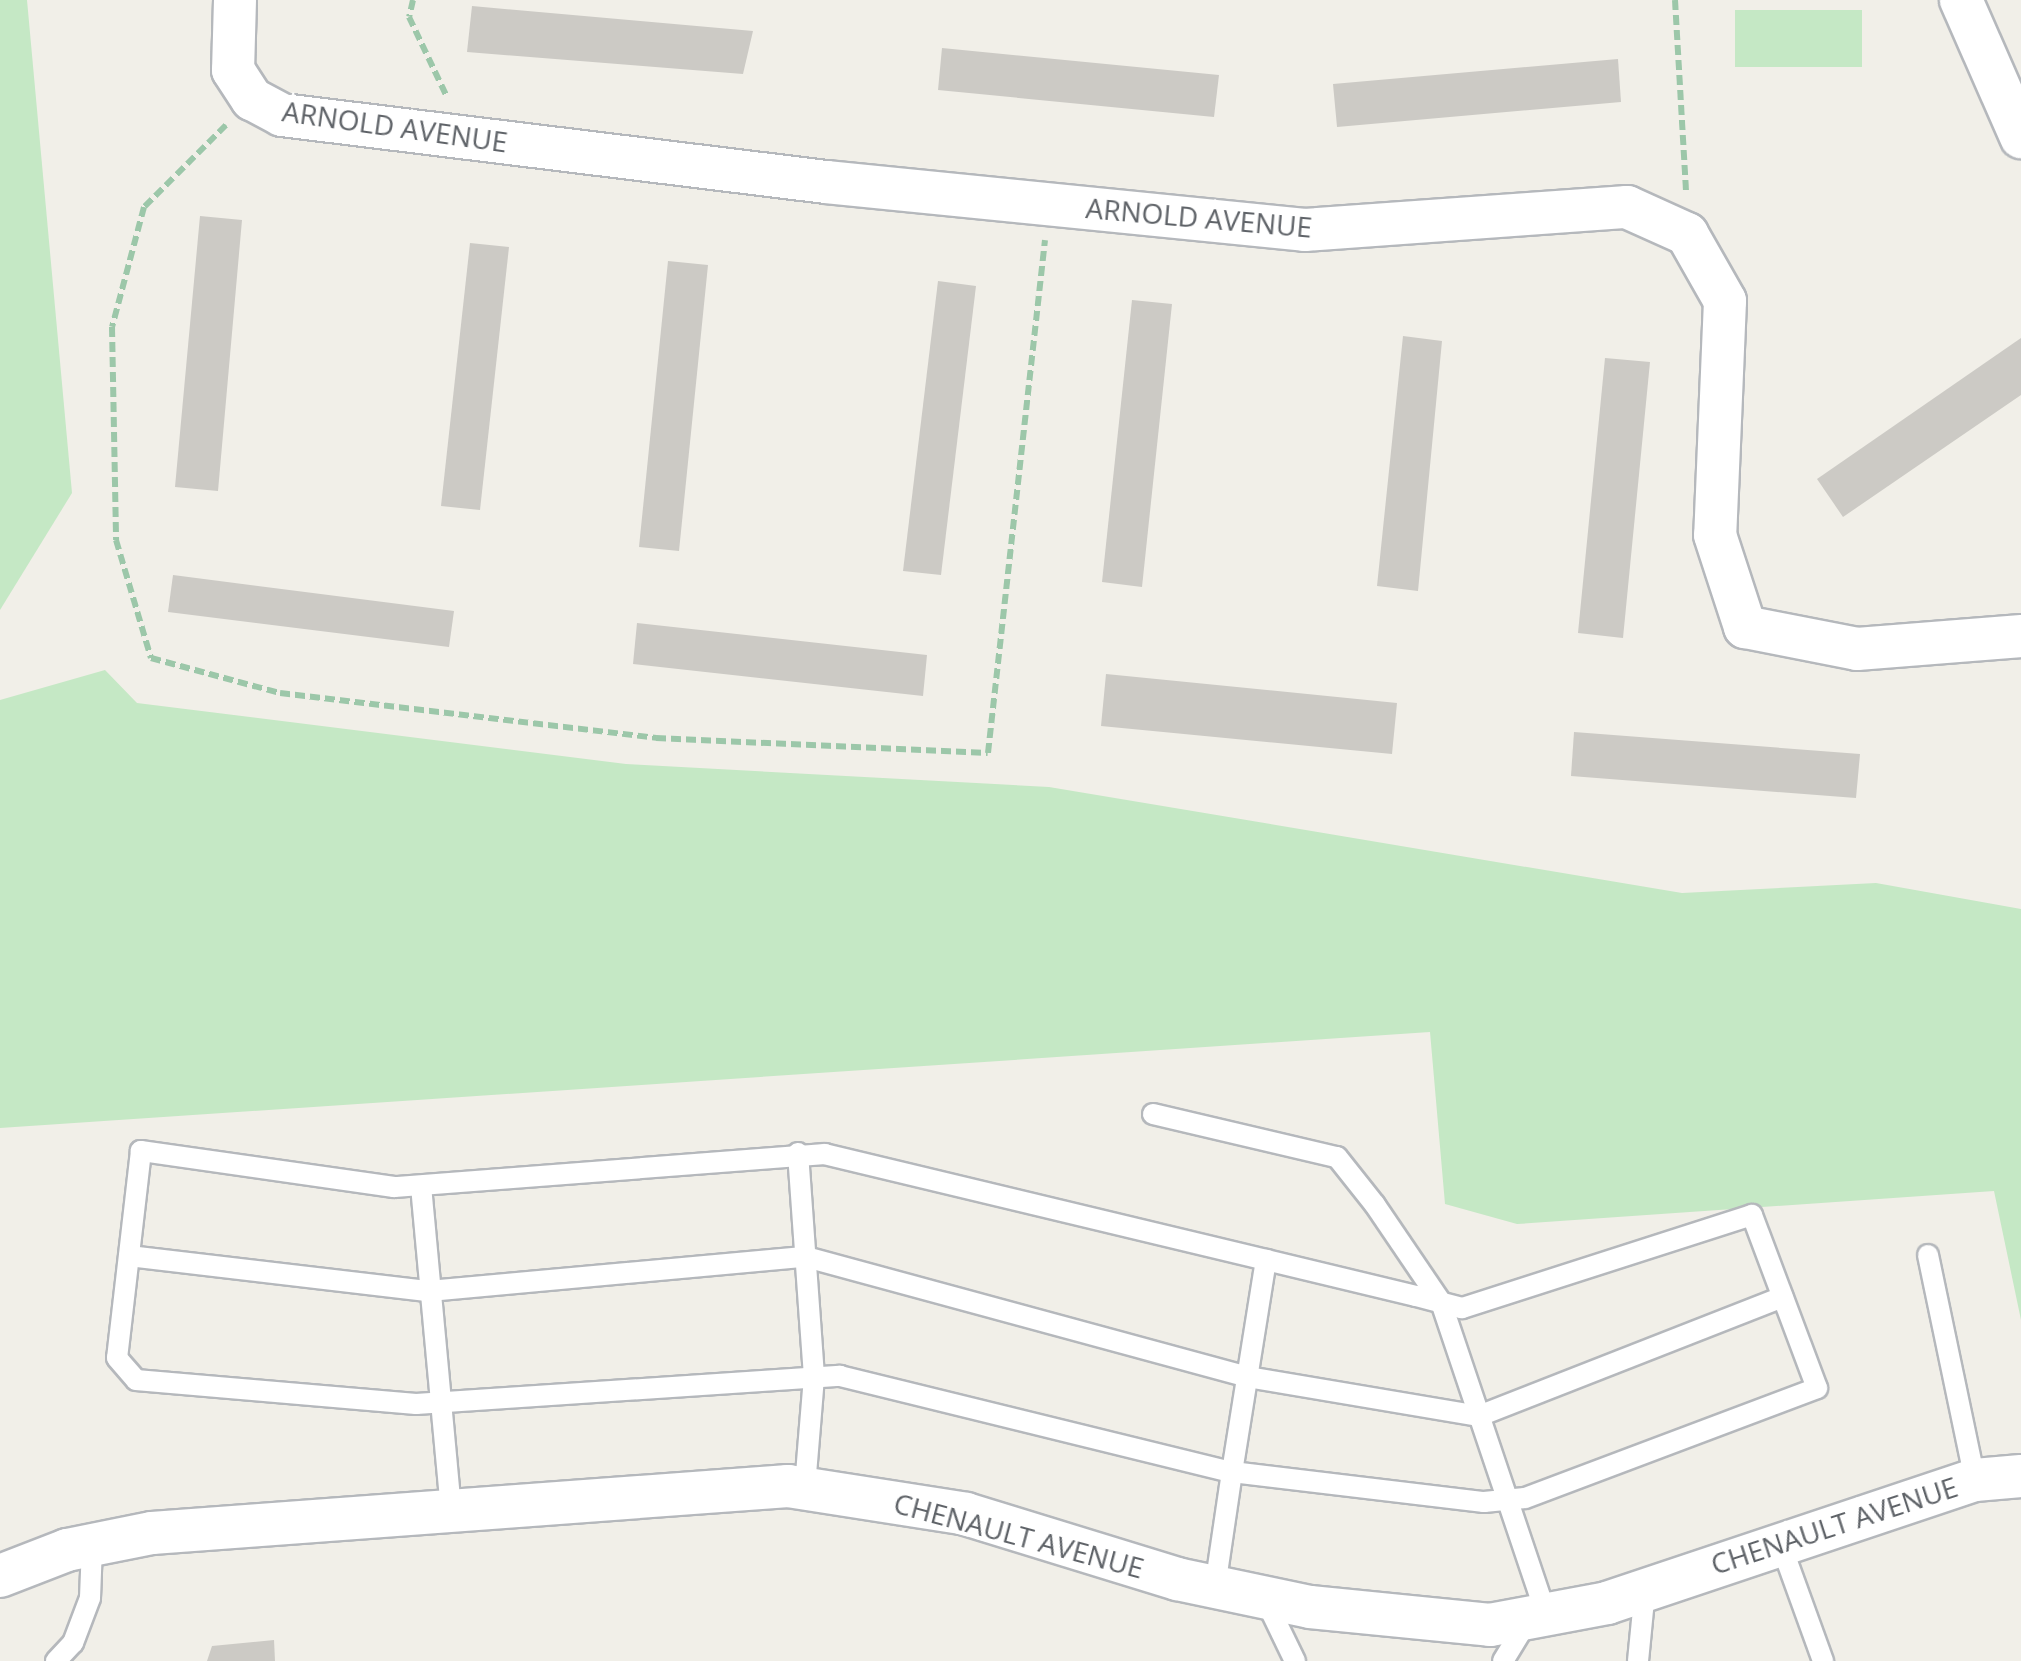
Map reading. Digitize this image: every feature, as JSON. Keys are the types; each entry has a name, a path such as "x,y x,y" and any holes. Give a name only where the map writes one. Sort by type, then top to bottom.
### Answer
{"street":[{"name":"ARNOLD AVENUE","path":"235,0 233,70 252,99 282,115 1306,230 1627,208 1686,234"},
{"path":"1961,0 2021,137"},
{"path":"1686,234 1725,300 1715,535 1745,627 1856,649 2021,636"},
{"name":"CHENAULT AVENUE","path":"0,1576 92,1545 152,1532 805,1488 966,1514 1264,1598 1490,1624 1645,1589 1779,1540 1975,1480 2021,1476"}],"lane":[{"path":"1153,1114 1337,1156 1441,1302 1506,1500 1538,1616 1503,1661"},
{"path":"141,1151 421,1186 798,1153 1441,1302 1462,1308 1752,1215 1817,1388 1506,1500 1232,1472 840,1376 436,1402 136,1380 117,1358 141,1151"},
{"path":"798,1153 814,1377 805,1488"},
{"path":"421,1186 436,1402 451,1509"},
{"path":"1928,1255 1975,1480"},
{"path":"129,1256 429,1290 806,1257 1248,1378 1478,1416 1782,1297"},
{"path":"1215,1587 1266,1260"},
{"path":"1779,1540 1823,1661"},
{"path":"56,1661 73,1643 90,1598 92,1545"},
{"path":"1638,1661 1645,1589"},
{"path":"1264,1598 1295,1661"}],"path":[{"path":"413,0 409,17 467,138"},
{"path":"1674,0 1686,234"},
{"path":"252,99 144,207 112,327 116,540 151,658 280,694 656,738 988,753 1048,204"}],"green space":[{"path":"0,0 27,0 72,493 0,610"},
{"path":"1735,10 1862,10 1862,67 1735,67"},
{"path":"105,670 137,703 626,764 1049,787 1682,893 1876,883 2021,909 2021,1320 1994,1191 1517,1224 1445,1204 1430,1032 0,1128 0,700"}],"building":[{"path":"472,6 753,31 743,74 467,52"},
{"path":"942,48 1219,75 1214,117 938,90"},
{"path":"1618,59 1621,102 1337,127 1333,84"},
{"path":"200,216 242,220 218,491 175,487"},
{"path":"470,243 509,247 480,510 441,506"},
{"path":"668,261 708,265 679,551 639,547"},
{"path":"938,281 976,286 941,575 903,571"},
{"path":"1132,300 1172,304 1142,587 1102,582"},
{"path":"1403,336 1442,341 1418,591 1377,586"},
{"path":"2021,338 2021,395 1843,517 1817,479"},
{"path":"1605,358 1650,362 1623,638 1578,633"},
{"path":"173,575 454,611 449,647 168,612"},
{"path":"637,623 927,655 923,696 633,664"},
{"path":"1106,674 1397,703 1392,754 1101,726"},
{"path":"1574,732 1860,754 1856,798 1571,776"},
{"path":"274,1640 275,1661 207,1661 212,1646"}]}
